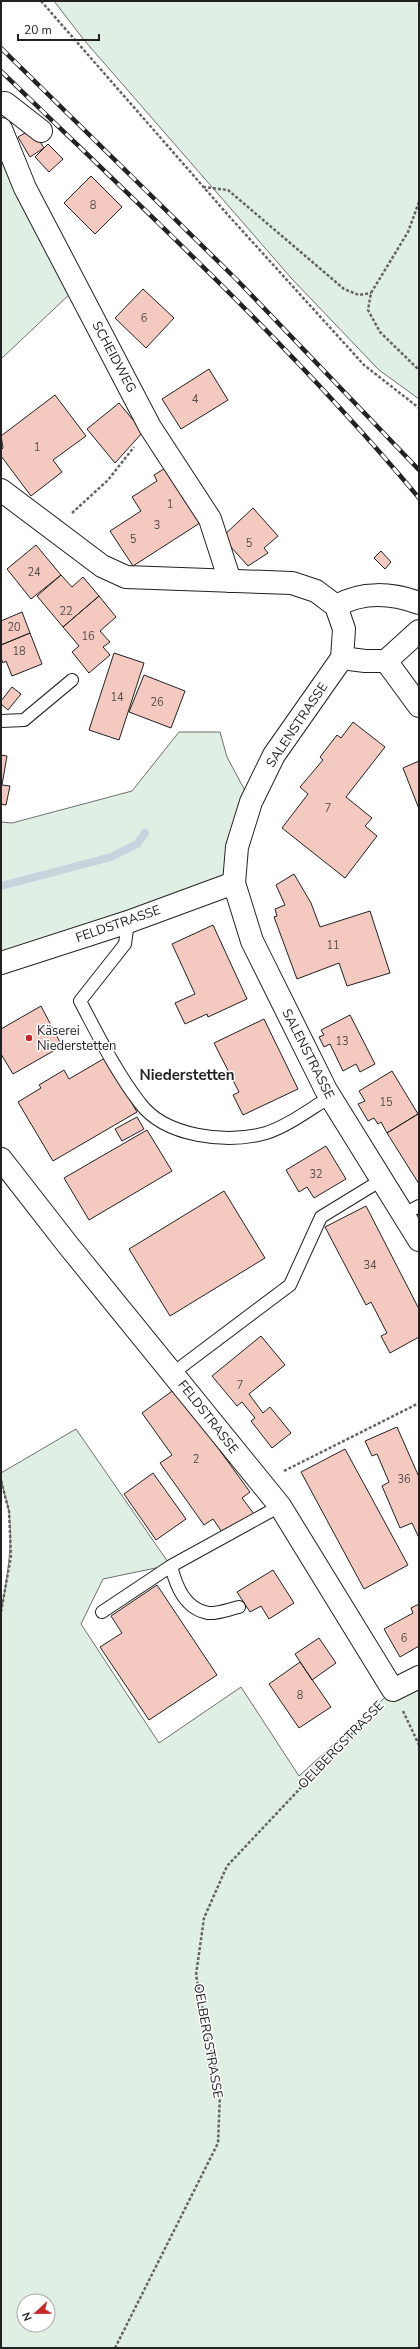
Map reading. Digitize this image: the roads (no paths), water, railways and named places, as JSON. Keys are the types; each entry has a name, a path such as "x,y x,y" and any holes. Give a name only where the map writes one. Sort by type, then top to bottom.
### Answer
{"street":[{"path":"1,104 5,103 42,131"},
{"name":"SCHEIDWEG","path":"1,129 25,188 150,427 210,519 230,581"},
{"path":"1,490 102,566 126,577 292,583 316,591 336,606 344,630 342,658 365,661 386,661 419,631"},
{"path":"336,606 350,598 372,595 403,597 419,603"},
{"name":"SALENSTRASSE","path":"342,658 274,755 267,768 251,802 238,847 234,883 252,941 330,1097 383,1179 411,1210 419,1240"},
{"path":"386,661 419,706"},
{"name":"FELDSTRASSE","path":"1,963 128,922 234,883"},
{"name":"FELDSTRASSE","path":"1,1159 68,1245 173,1372 260,1483 280,1506 393,1690"},
{"name":"OELBERGSTRASSE","path":"393,1690 419,1677"}],"lane":[{"path":"1,721 24,720 72,680"},
{"path":"128,922 125,944 80,1001 111,1058 140,1104 164,1123 198,1137 233,1137 266,1133 330,1097"},
{"path":"173,1372 290,1285 321,1217 383,1179"},
{"path":"102,1612 171,1566 280,1506"},
{"path":"171,1566 176,1586 193,1608 209,1613 239,1607"}],"waterway":[{"path":"1,886 111,857 137,844 145,833"}],"railway":[{"path":"1,48 237,280 419,470"},
{"path":"1,71 216,279 268,332 320,386 419,498"}],"place":[{"name":"Käserei Niederstetten","path":"29,1038"}],"district":[{"name":"Niederstetten","path":"187,1075"}]}
